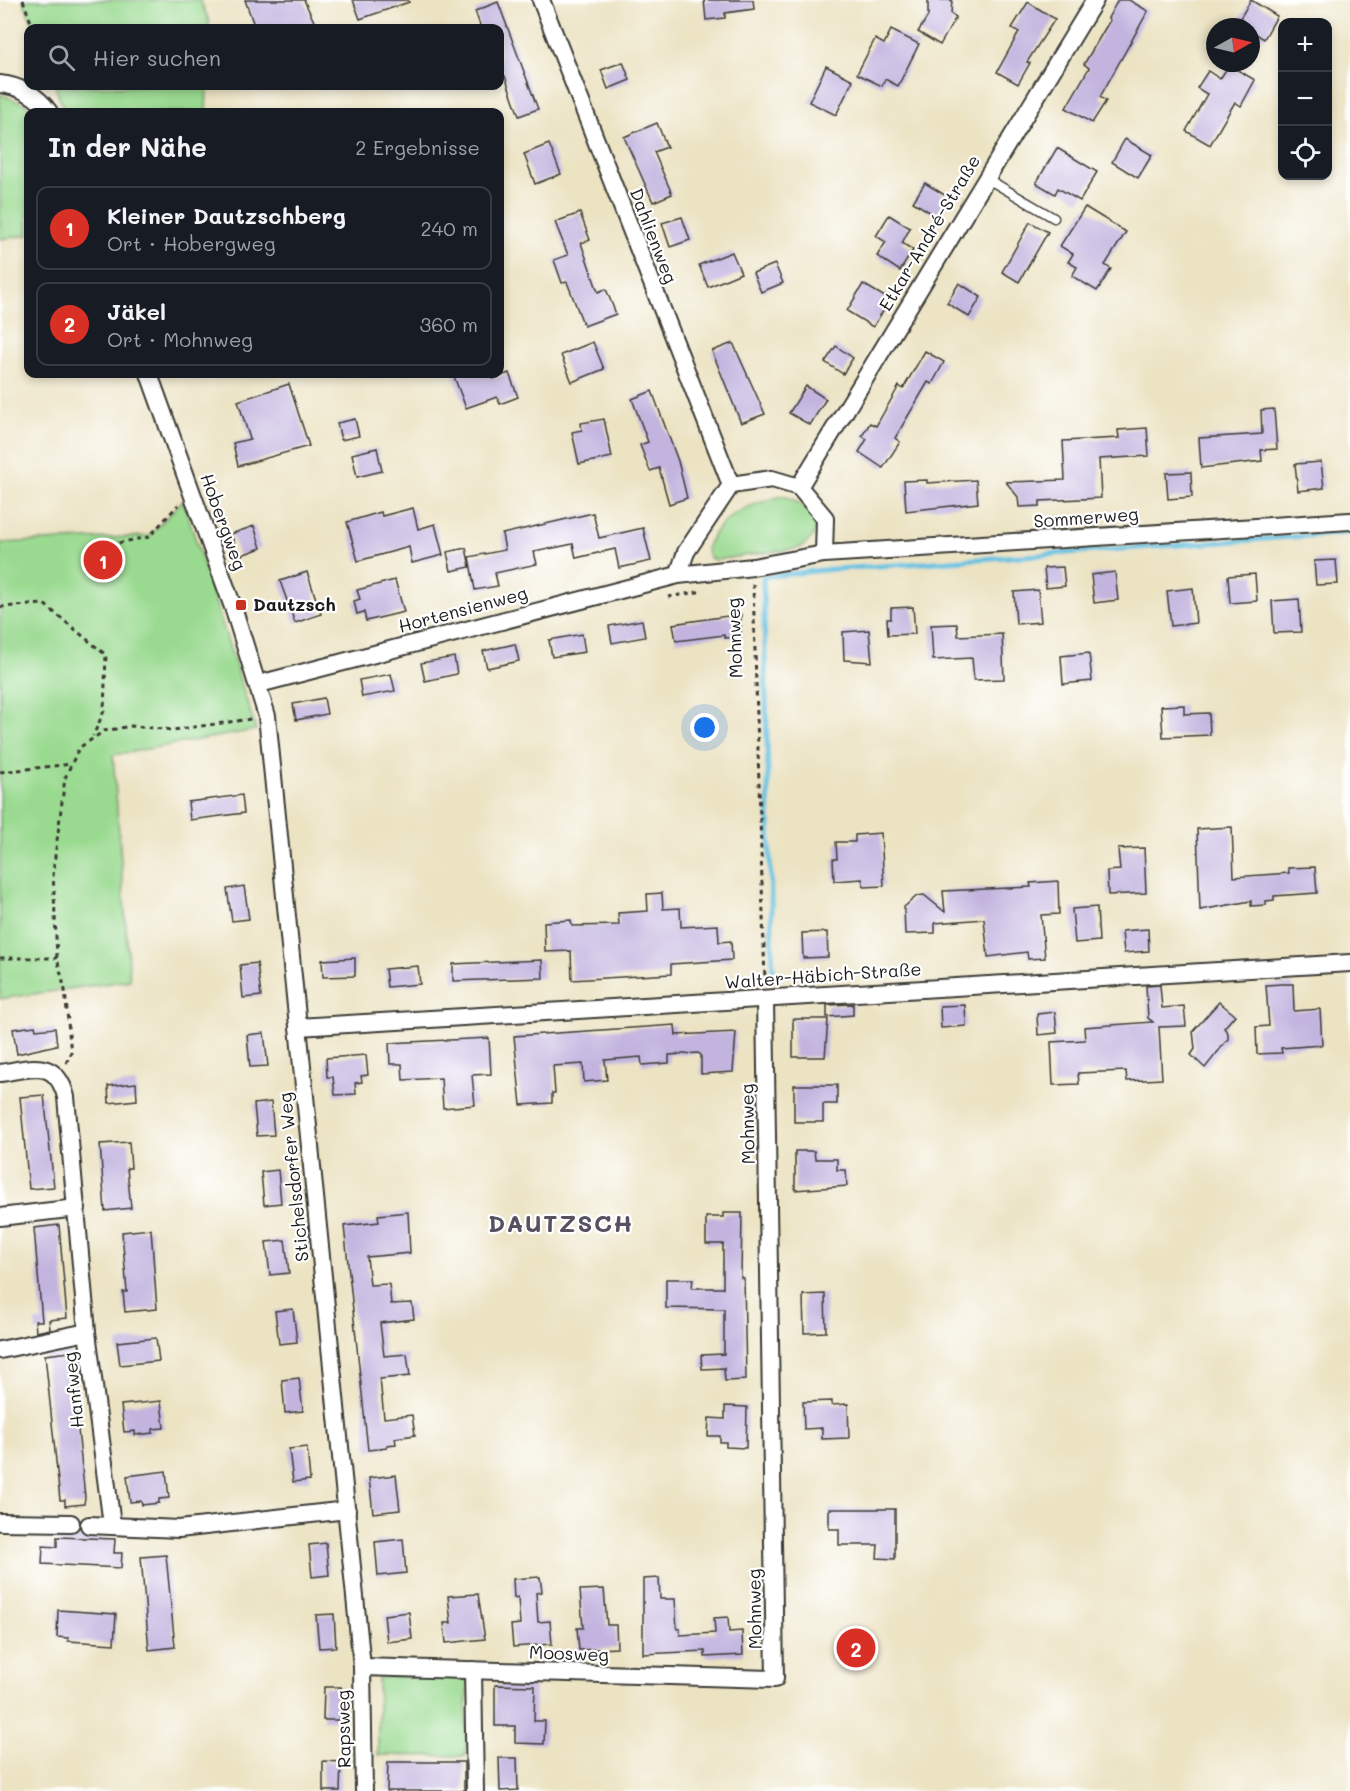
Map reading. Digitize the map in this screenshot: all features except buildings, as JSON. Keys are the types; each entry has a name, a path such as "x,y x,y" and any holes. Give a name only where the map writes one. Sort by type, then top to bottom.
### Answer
{"street":[{"name":"Dahlienweg","path":"541,0 731,485"},
{"name":"Etkar-André-Straße","path":"799,487 1095,0"},
{"path":"0,84 12,85 45,106"},
{"name":"Hobergweg","path":"150,378 259,684"},
{"path":"678,575 686,552 731,485 772,479 799,487 825,518 824,554"},
{"name":"Sommerweg","path":"753,575 824,554 1350,521"},
{"name":"Hortensienweg","path":"259,684 678,575 753,575"},
{"name":"Stichelsdorfer Weg","path":"259,684 267,716 362,1666"},
{"name":"Walter-Häbich-Straße","path":"298,1027 1350,963"},
{"name":"Mohnweg","path":"765,999 776,1679"},
{"path":"0,1073 42,1068 59,1077"},
{"name":"Hanfweg","path":"59,1077 66,1097 78,1208 87,1332 112,1525"},
{"path":"0,1217 78,1208"},
{"path":"0,1350 87,1332"},
{"path":"89,1525 179,1529 347,1510"},
{"path":"0,1522 71,1523"},
{"name":"Moosweg","path":"362,1666 776,1679"},
{"name":"Rapsweg","path":"362,1666 364,1791"},
{"path":"473,1671 476,1791"}],"lane":[{"path":"986,178 1054,218"}],"path":[{"path":"23,0 32,24"},
{"path":"101,546 149,537 190,490"},
{"path":"744,585 753,575"},
{"name":"Mohnweg","path":"753,575 765,999"},
{"path":"661,598 708,590"},
{"path":"0,607 44,604 106,655 104,711 93,738"},
{"path":"59,1077 70,1054 65,990 57,958 52,872 65,778 79,748 104,731 131,726 173,730 267,716"},
{"path":"0,772 71,764"},
{"path":"0,958 57,958"}],"green space":[{"path":"23,0 200,0 209,21 209,24 32,24"},
{"path":"57,90 207,90 206,108 63,108"},
{"path":"0,94 30,108 24,108 24,236 0,239"},
{"path":"783,496 802,505 814,518 816,525 809,541 799,548 715,560 710,558 706,549 712,537 727,519 748,507"},
{"path":"183,500 256,730 113,755 130,980 0,999 0,543 149,536"},
{"path":"378,1677 467,1677 466,1756 378,1755"}],"waterway":[{"path":"773,977 763,577 823,570 1350,533"}],"place":[{"name":"Kleiner Dautzschberg","path":"103,560"},
{"name":"Dautzsch","path":"241,605"},
{"name":"Jäkel","path":"856,1648"}],"district":[{"name":"DAUTZSCH","path":"561,1224"}]}
